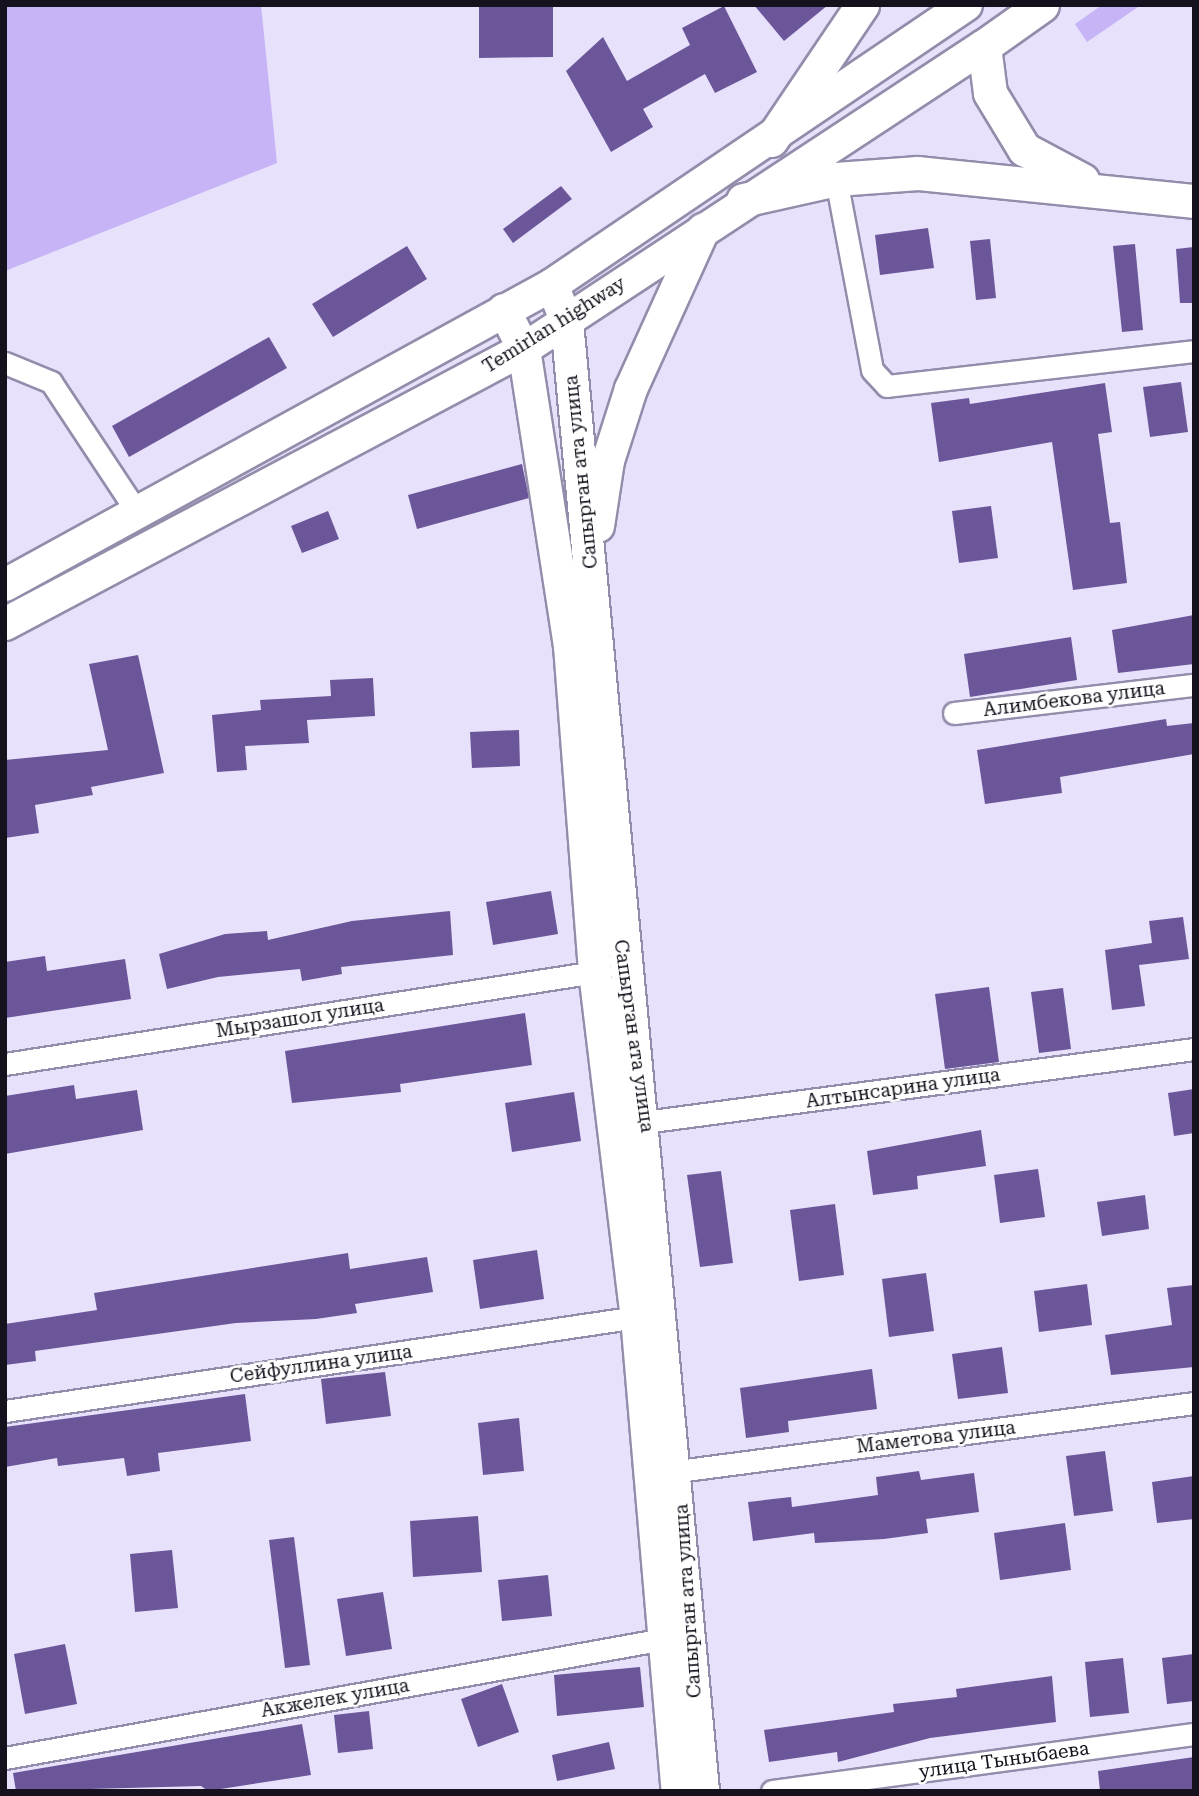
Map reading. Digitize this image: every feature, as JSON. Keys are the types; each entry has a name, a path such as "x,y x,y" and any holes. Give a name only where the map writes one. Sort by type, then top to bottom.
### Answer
{"highway":[{"path":"771,140 862,5"},
{"name":"Temirlan highway","path":"984,46 1042,5"},
{"path":"984,46 990,93 1024,149 1061,173 1114,191"},
{"path":"743,200 835,179 918,173 1194,201"}],"main road":[{"name":"Temirlan highway","path":"5,585 139,515 552,285 771,140 966,5"},
{"name":"Temirlan highway","path":"5,624 524,349 743,200 984,46"},
{"path":"591,572 608,461 631,389 706,225"},
{"name":"Сапырган ата улица","path":"552,285 567,322 591,572 623,976 646,1123 678,1471 703,1791"},
{"name":"Сапырган ата улица","path":"504,310 524,349 570,646 595,972 637,1317 678,1791"}],"street":[{"path":"835,179 872,370 887,386 1194,351"},
{"path":"5,363 51,382 139,515"},
{"name":"Алимбекова улица","path":"954,713 1194,684"},
{"name":"Мырзашол улица","path":"5,1064 595,972"},
{"name":"Алтынсарина улица","path":"613,1126 1194,1049"},
{"name":"Сейфуллина улица","path":"5,1411 637,1317"},
{"name":"Маметова улица","path":"678,1471 1194,1403"},
{"name":"Акжелек улица","path":"5,1758 664,1639"},
{"name":"улица Тыныбаева","path":"772,1791 1194,1734"}],"shaded area":[{"path":"5,5 261,5 277,163 5,271"},
{"path":"1102,5 1141,5 1087,42 1075,24"}],"building":[{"path":"479,5 553,5 553,57 479,58"},
{"path":"754,5 828,5 784,41"},
{"path":"724,6 757,72 715,93 705,74 643,109 653,127 611,152 566,71 603,37 627,81 690,45 682,28"},
{"path":"561,186 572,199 513,243 503,229"},
{"path":"928,228 934,268 880,275 875,235"},
{"path":"990,239 996,298 976,300 970,241"},
{"path":"1135,244 1143,330 1122,332 1113,246"},
{"path":"407,246 427,279 333,337 312,304"},
{"path":"1194,247 1194,303 1180,303 1176,249"},
{"path":"269,337 287,368 129,457 112,426"},
{"path":"1181,382 1188,432 1150,437 1143,387"},
{"path":"1105,383 1112,432 1098,434 1110,523 1120,522 1127,583 1073,590 1052,442 939,462 931,403 969,398 970,404"},
{"path":"522,464 529,498 417,529 408,495"},
{"path":"991,506 998,558 959,563 952,511"},
{"path":"328,511 339,539 302,553 291,526"},
{"path":"1194,615 1194,664 1118,673 1112,630"},
{"path":"1071,637 1077,680 970,697 964,654"},
{"path":"138,655 164,773 91,787 93,795 35,805 39,833 5,838 5,760 108,750 89,664"},
{"path":"373,678 375,716 307,720 309,743 245,746 247,770 217,772 212,715 261,710 260,700 331,696 330,680"},
{"path":"1166,719 1167,726 1194,723 1194,754 1060,777 1062,793 985,804 977,750"},
{"path":"519,730 520,766 472,768 470,732"},
{"path":"551,891 558,934 493,945 486,902"},
{"path":"450,911 453,955 341,967 342,974 302,981 300,969 218,977 167,989 159,954 225,934 267,931 268,940 352,921"},
{"path":"1183,917 1189,959 1139,965 1145,1006 1112,1010 1105,950 1152,943 1149,921"},
{"path":"45,956 47,971 125,959 131,999 5,1018 5,962"},
{"path":"989,987 999,1062 945,1069 935,994"},
{"path":"1063,988 1071,1049 1039,1053 1031,992"},
{"path":"525,1013 532,1065 400,1084 401,1092 292,1103 285,1051"},
{"path":"74,1085 76,1099 137,1090 143,1130 5,1154 5,1096"},
{"path":"1194,1089 1194,1133 1174,1136 1168,1093"},
{"path":"574,1092 581,1141 512,1152 505,1103"},
{"path":"981,1130 986,1166 917,1176 918,1189 873,1195 867,1151"},
{"path":"1038,1169 1045,1217 1000,1223 994,1175"},
{"path":"721,1171 733,1263 700,1267 687,1175"},
{"path":"1145,1195 1149,1229 1102,1236 1097,1202"},
{"path":"835,1204 844,1275 799,1281 790,1210"},
{"path":"537,1250 544,1299 480,1309 473,1260"},
{"path":"348,1253 350,1269 427,1257 433,1292 355,1304 357,1313 316,1319 236,1323 35,1351 36,1361 5,1365 5,1324 97,1310 94,1293"},
{"path":"926,1273 934,1331 889,1337 882,1279"},
{"path":"1087,1284 1092,1325 1039,1332 1034,1291"},
{"path":"1194,1285 1194,1367 1111,1375 1105,1335 1172,1325 1167,1288"},
{"path":"1002,1347 1008,1393 958,1399 952,1354"},
{"path":"872,1369 877,1409 788,1421 789,1432 746,1438 740,1388"},
{"path":"385,1372 391,1416 326,1424 321,1379"},
{"path":"245,1394 251,1441 158,1453 160,1471 127,1476 124,1458 58,1466 57,1458 5,1467 5,1427"},
{"path":"519,1418 524,1471 483,1475 478,1423"},
{"path":"1105,1451 1113,1511 1074,1516 1066,1456"},
{"path":"919,1471 921,1480 974,1473 979,1512 926,1519 928,1533 884,1539 815,1543 814,1533 753,1541 748,1502 791,1497 792,1507 878,1495 876,1477"},
{"path":"1194,1476 1194,1519 1157,1523 1152,1482"},
{"path":"478,1516 482,1572 413,1577 410,1521"},
{"path":"1065,1523 1071,1570 1000,1580 994,1533"},
{"path":"294,1537 310,1665 285,1668 269,1540"},
{"path":"172,1550 178,1608 135,1612 130,1554"},
{"path":"548,1575 552,1616 502,1621 498,1580"},
{"path":"383,1592 392,1649 346,1656 337,1599"},
{"path":"65,1644 77,1704 25,1714 14,1654"},
{"path":"1194,1654 1194,1701 1167,1704 1162,1658"},
{"path":"1123,1658 1129,1713 1090,1717 1085,1662"},
{"path":"640,1667 644,1707 557,1716 554,1675"},
{"path":"1052,1676 1056,1722 930,1738 838,1762 837,1752 769,1762 764,1730 894,1712 893,1704 957,1697 956,1689"},
{"path":"502,1684 519,1732 478,1747 461,1699"},
{"path":"369,1711 373,1749 338,1753 334,1715"},
{"path":"302,1724 311,1775 208,1791 201,1786 16,1791 13,1773"},
{"path":"609,1742 615,1769 557,1781 552,1755"},
{"path":"1194,1757 1194,1791 1100,1791 1098,1771"}]}
